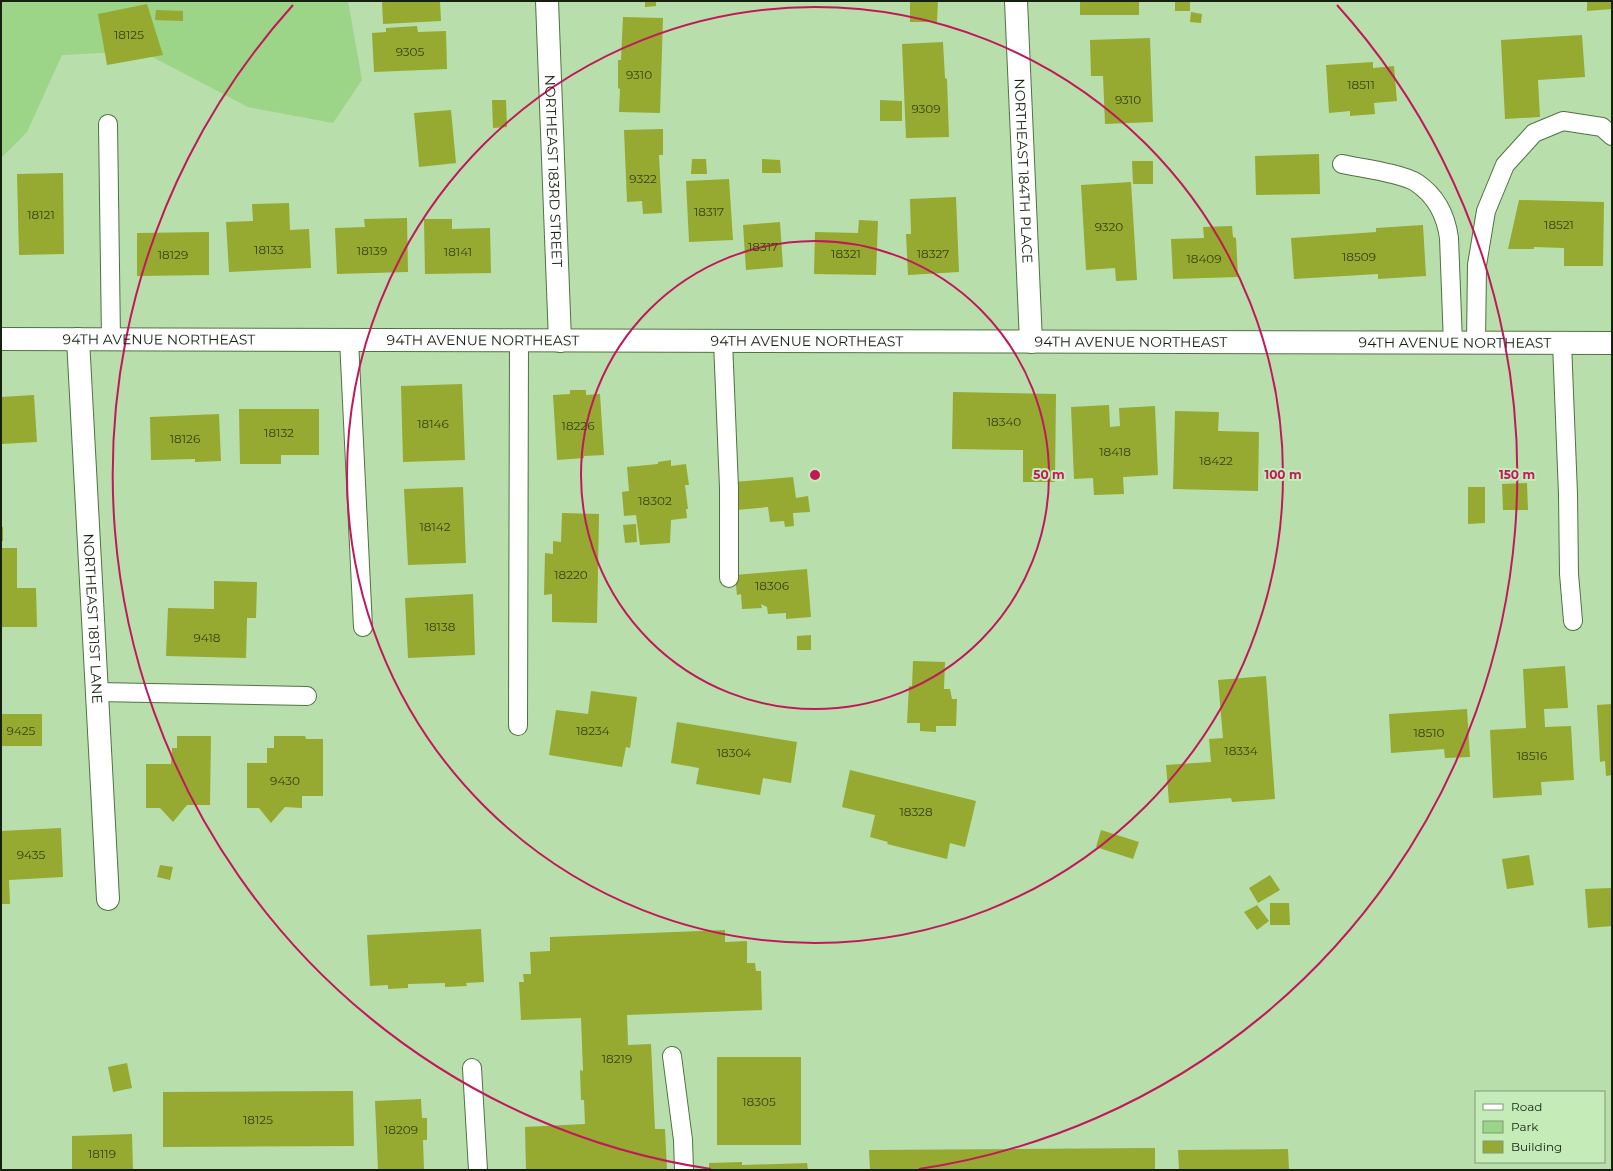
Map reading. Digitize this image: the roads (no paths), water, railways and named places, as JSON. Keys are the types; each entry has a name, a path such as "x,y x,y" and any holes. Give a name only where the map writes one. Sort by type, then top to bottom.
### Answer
{"street":[{"name":"NORTHEAST 183RD STREET","path":"547,1 560,341"},
{"name":"NORTHEAST 184TH PLACE","path":"1016,1 1031,342"},
{"name":"94TH AVENUE NORTHEAST","path":"1,339 1612,344"},
{"name":"NORTHEAST 181ST LANE","path":"78,339 108,899"}],"lane":[{"path":"1476,343 1477,265 1486,211 1505,165 1534,133 1564,121 1602,127 1612,136"},
{"path":"108,124 111,339"},
{"path":"1342,164 1404,177 1417,183 1430,195 1440,208 1447,224 1449,238 1453,343"},
{"path":"349,340 363,627"},
{"path":"518,726 519,340"},
{"path":"723,341 729,488 729,578"},
{"path":"1562,343 1568,494 1569,574 1574,621"},
{"path":"97,692 307,696"},
{"path":"672,1056 683,1140 684,1170"},
{"path":"472,1068 478,1170"}]}
